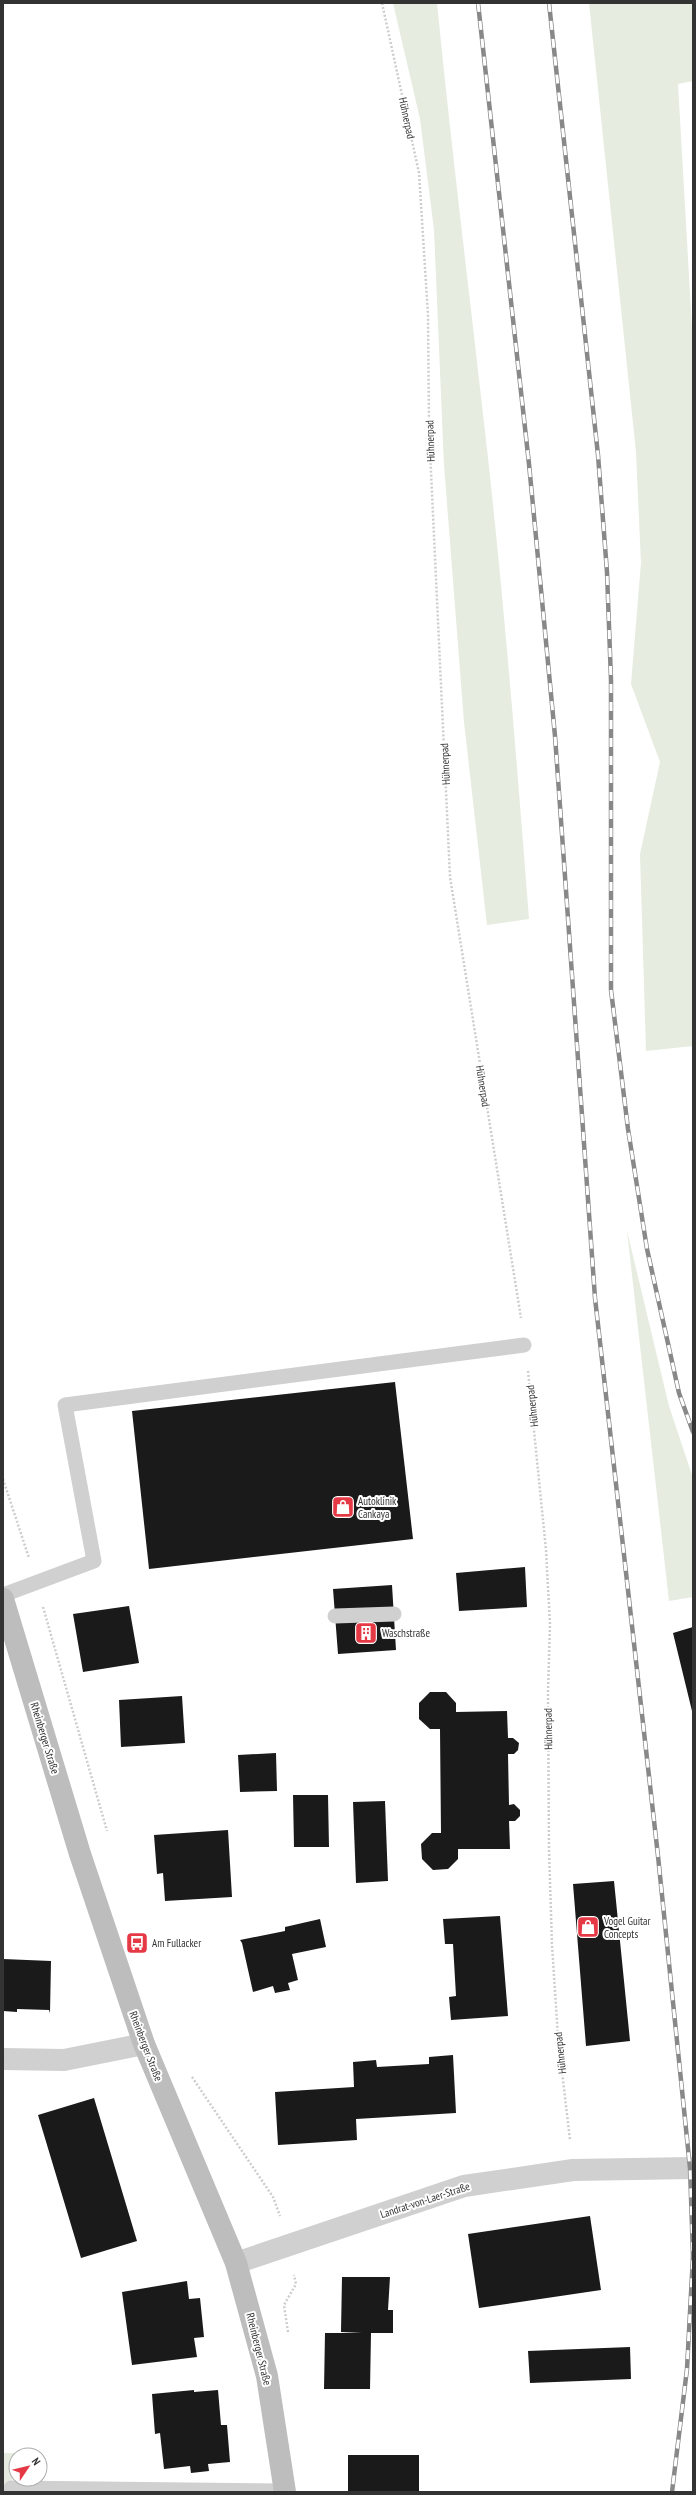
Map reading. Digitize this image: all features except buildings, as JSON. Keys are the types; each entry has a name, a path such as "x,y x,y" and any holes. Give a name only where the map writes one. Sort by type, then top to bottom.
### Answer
{"main road":[{"name":"Rheinberger Straße","path":"3,1599 80,1854 144,2044 236,2263 267,2376 285,2492"}],"street":[{"path":"3,2059 64,2060 144,2044"},
{"name":"Landrat-von-Laer-Straße","path":"236,2263 464,2186 573,2170 693,2168"}],"lane":[{"path":"3,1595 94,1561 65,1405 524,1345"},
{"path":"335,1616 394,1614"},
{"path":"11,2488 285,2492"}],"path":[{"name":"Hühnerpad","path":"382,3 419,172 428,315 429,429 450,877 524,1345 546,1550 550,1624 548,1692 549,1850 552,1945 558,2037 573,2170"},
{"path":"3,1479 36,1583 108,1837"},
{"path":"190,2074 273,2198 296,2284 284,2305 289,2336"}],"shaded area":[{"path":"393,3 437,3 500,573 529,919 487,925 464,722 444,465 434,230 420,119"},
{"path":"589,3 693,3 693,81 678,84 693,346 693,1046 646,1051 640,854 660,762 631,684 641,563 636,452"},
{"path":"627,1231 669,1406 693,1478 693,1597 669,1601"},
{"path":"3,2453 8,2453 8,2487 11,2487 11,2492 3,2492"}],"railway":[{"path":"478,3 529,464 555,736 595,1298 658,1856 690,2168 693,2256 687,2369 672,2492"},
{"path":"549,3 598,455 607,572 611,680 611,990 628,1129 647,1249 679,1393 693,1432"}],"place":[{"name":"Autoklinik Cankaya","path":"343,1507"},
{"name":"Waschstraße","path":"366,1633"},
{"name":"Vogel Guitar Concepts","path":"588,1927"},
{"name":"Am Fullacker","path":"137,1943"}]}
